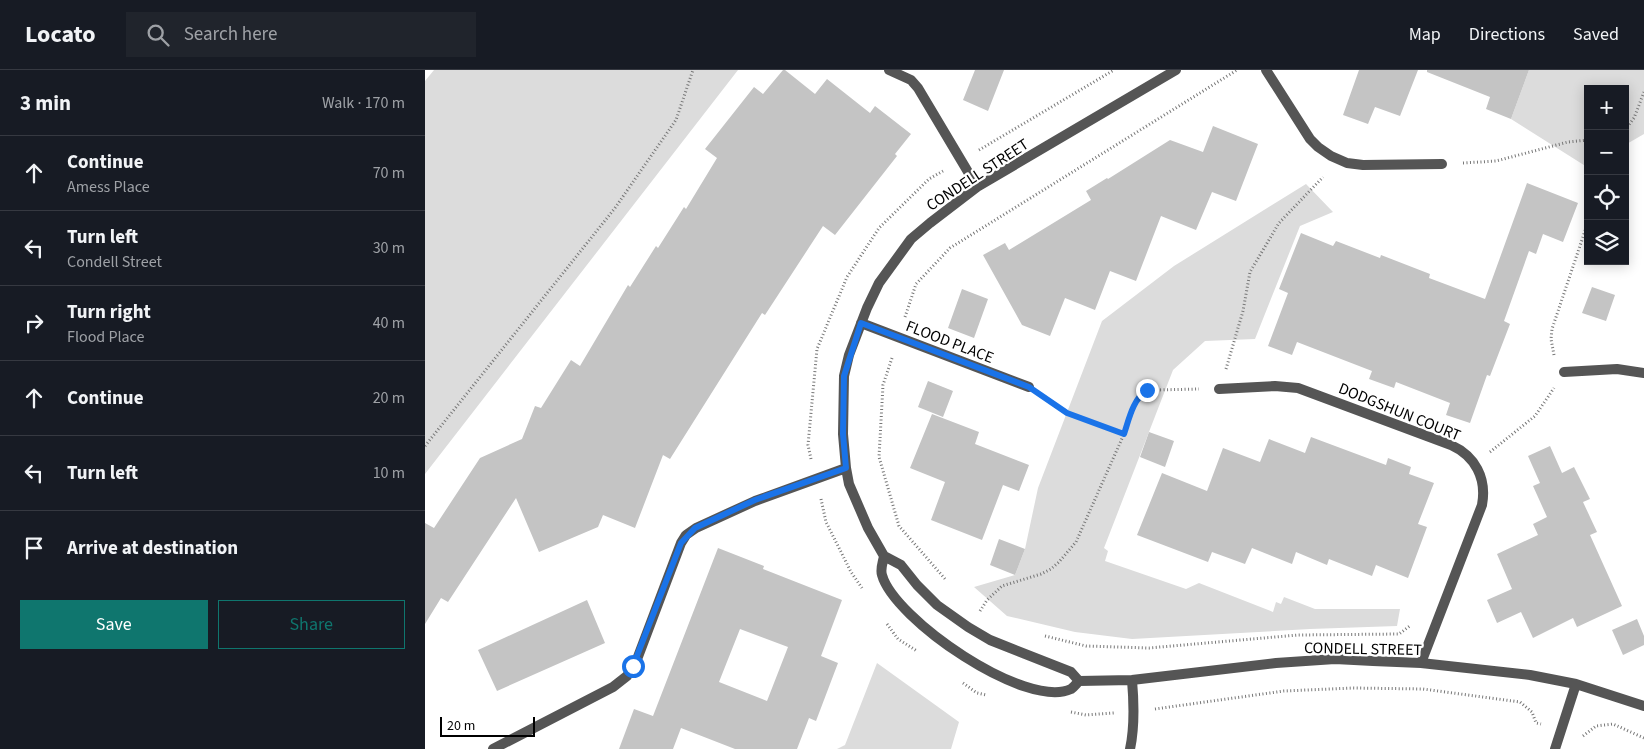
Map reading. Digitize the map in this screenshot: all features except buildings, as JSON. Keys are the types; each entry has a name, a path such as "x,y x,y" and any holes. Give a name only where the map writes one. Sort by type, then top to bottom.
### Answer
{"street":[{"path":"889,70 907,77 913,82 977,187"},
{"name":"CONDELL STREET","path":"1079,681 1071,672 997,643 968,627 937,605 901,565 884,556 868,528 849,484 843,434 844,376 861,323 879,283 911,239 930,222 977,187 1176,70"},
{"path":"1266,70 1310,139 1318,147 1339,160 1363,165 1442,164"},
{"name":"FLOOD PLACE","path":"861,323 1029,387"},
{"path":"1564,372 1617,369 1644,373"},
{"name":"DODGSHUN COURT","path":"1219,389 1275,386 1306,390 1451,445 1467,456 1475,465"},
{"path":"1421,663 1482,505 1483,483 1475,465"},
{"path":"493,749 613,687 627,676 636,662 681,543 691,531 755,500 846,468"},
{"name":"CONDELL STREET","path":"884,556 881,573 886,585 923,627 966,659 1002,677 1046,692 1063,691 1072,688 1079,681 1132,680 1276,663 1335,660 1421,663 1530,675 1576,684 1644,706"},
{"path":"1129,749 1134,711 1132,680"},
{"path":"1555,749 1576,684"}],"path":[{"path":"425,446 615,208 676,120 693,70"},
{"path":"867,594 851,572 826,522 808,445 817,349 843,285 879,228 929,179 1114,70"},
{"path":"950,586 899,526 879,457 883,384 916,284 950,248 1237,70"},
{"path":"1629,124 1644,92"},
{"path":"1442,164 1496,162 1568,142 1584,140"},
{"path":"968,627 987,600 1002,586 1041,574 1055,566 1076,542 1141,394 1147,390 1219,389 1243,311 1249,272 1279,223 1339,160"},
{"path":"1475,465 1535,416 1564,372 1555,358 1552,349 1552,329 1584,234"},
{"path":"1029,387 1067,413 1124,434"},
{"path":"973,603 988,613"},
{"path":"882,617 898,639 919,653"},
{"path":"1042,636 1086,646 1149,648 1298,635 1399,634 1419,620 1436,625"},
{"path":"962,682 977,693 995,697"},
{"path":"1068,712 1086,715 1170,708 1284,691 1353,688 1423,689 1520,702 1532,712 1536,723 1583,736 1596,726 1613,724 1644,738"}],"shaded area":[{"path":"434,70 738,70 425,474 425,81"},
{"path":"1529,70 1644,70 1644,134 1629,143 1629,85 1584,85 1584,165 1511,119"},
{"path":"1306,184 1333,212 1300,226 1255,339 1205,341 1173,370 1104,548 1108,551 1105,561 1186,589 1199,583 1273,612 1276,602 1281,604 1284,597 1315,609 1400,609 1397,626 1132,639 1075,632 1007,616 974,587 1015,575 1025,549 1038,488 1102,321 1174,266"},
{"path":"877,663 959,722 951,749 837,749 845,745"}],"route":[{"path":"633,666 681,543 691,531 755,500 846,468 843,434 844,376 849,355 861,323 1029,387 1067,413 1124,434 1136,402 1141,394 1147,390"}]}
